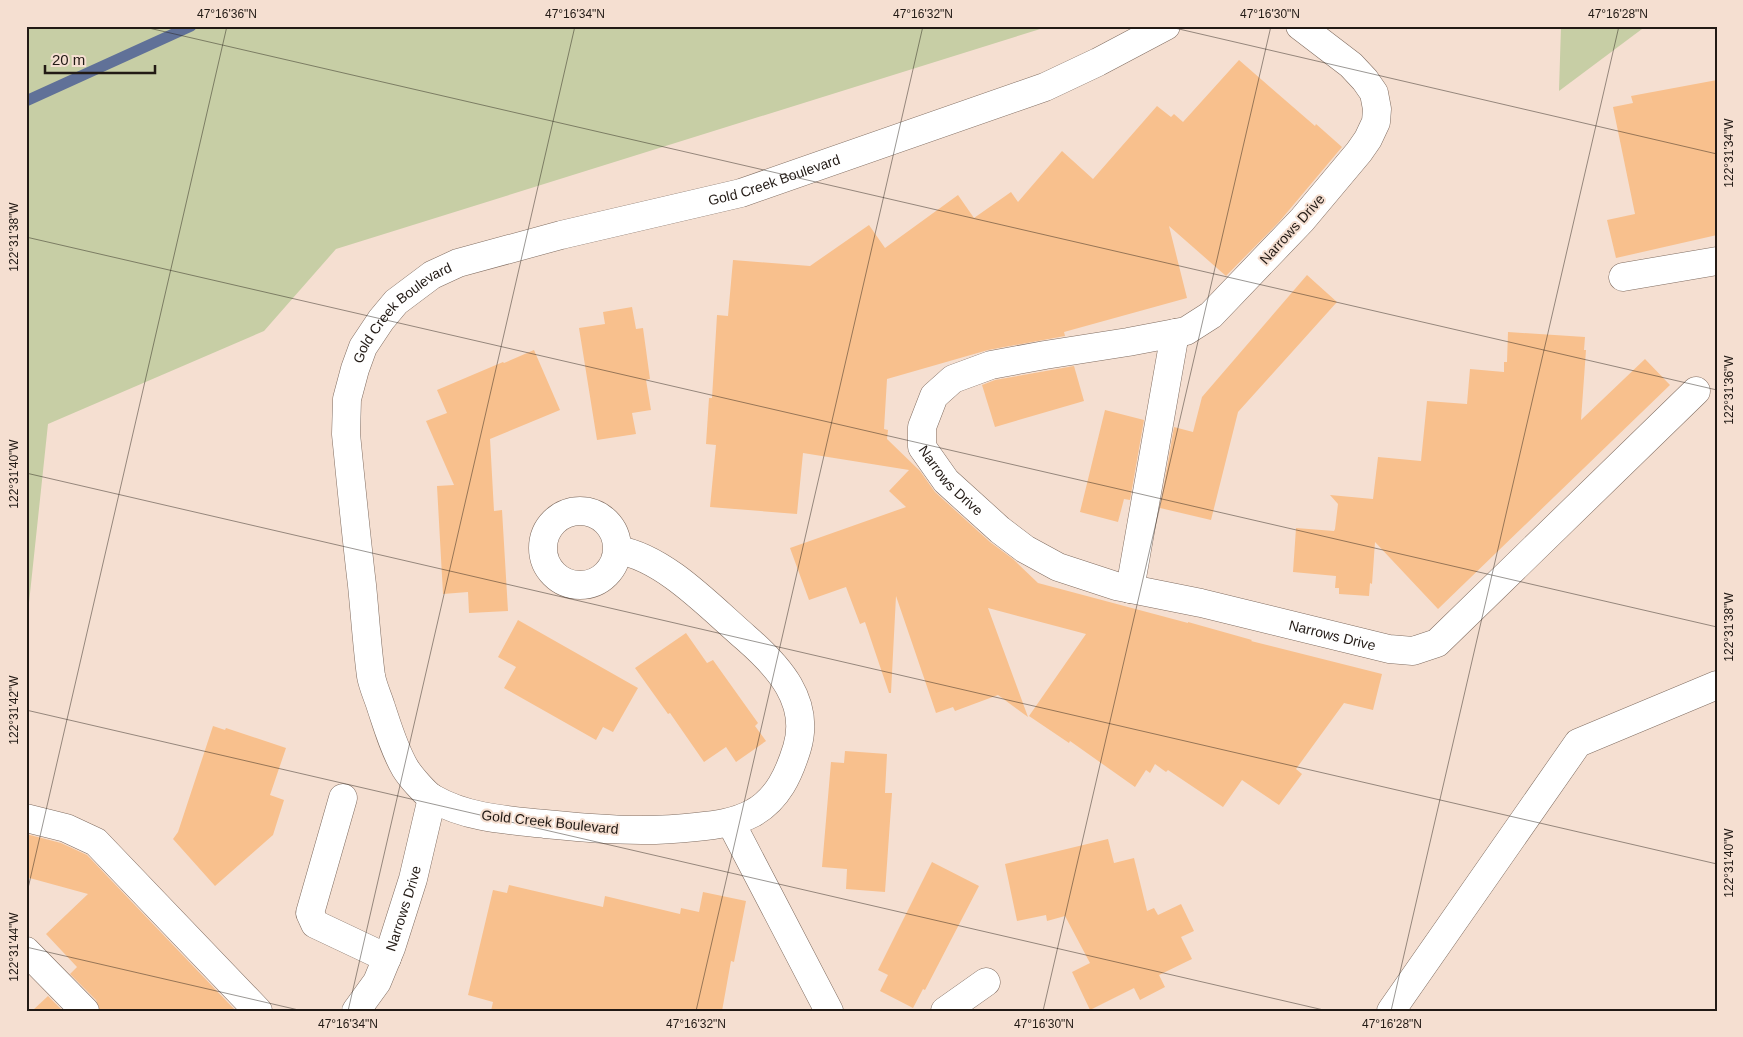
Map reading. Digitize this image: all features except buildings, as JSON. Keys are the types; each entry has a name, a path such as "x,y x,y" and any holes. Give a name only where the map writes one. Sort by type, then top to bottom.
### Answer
{"street":[{"name":"Gold Creek Boulevard","path":"618,550 650,560 680,581 766,655 783,675 794,694 801,718 799,742 793,762 782,785 769,803 754,813 731,823 649,830 600,830 497,819 462,811 432,798 406,770 390,734 372,679 346,434 347,399 363,347 396,302 432,275 458,263 561,235 741,193 1045,87 1098,62 1166,26"},
{"name":"Narrows Drive","path":"1300,26 1351,65 1366,80 1374,93 1377,109 1376,122 1359,152 1289,234 1211,315 1186,331 1128,342 1045,354 992,365 953,379 934,396 922,427 922,447 946,481 1000,530 1025,548 1058,567 1116,586 1201,603 1389,649 1413,651 1437,643 1696,391"},
{"path":"1623,277 1717,261"},
{"path":"1130,589 1175,333"},
{"path":"1391,1011 1578,743 1717,686"},
{"path":"343,798 310,914 315,924 387,958"},
{"name":"Narrows Drive","path":"356,1011 377,982 387,958 413,878 432,798"},
{"path":"26,818 66,828 96,842 258,1011"},
{"path":"731,823 829,1011"},
{"path":"26,951 85,1011"},
{"path":"945,1011 986,982"}],"green space":[{"path":"26,26 1050,26 336,249 264,331 48,424 26,631"},
{"path":"1561,26 1646,26 1559,91"}],"waterway":[{"path":"26,101 191,26"}]}
